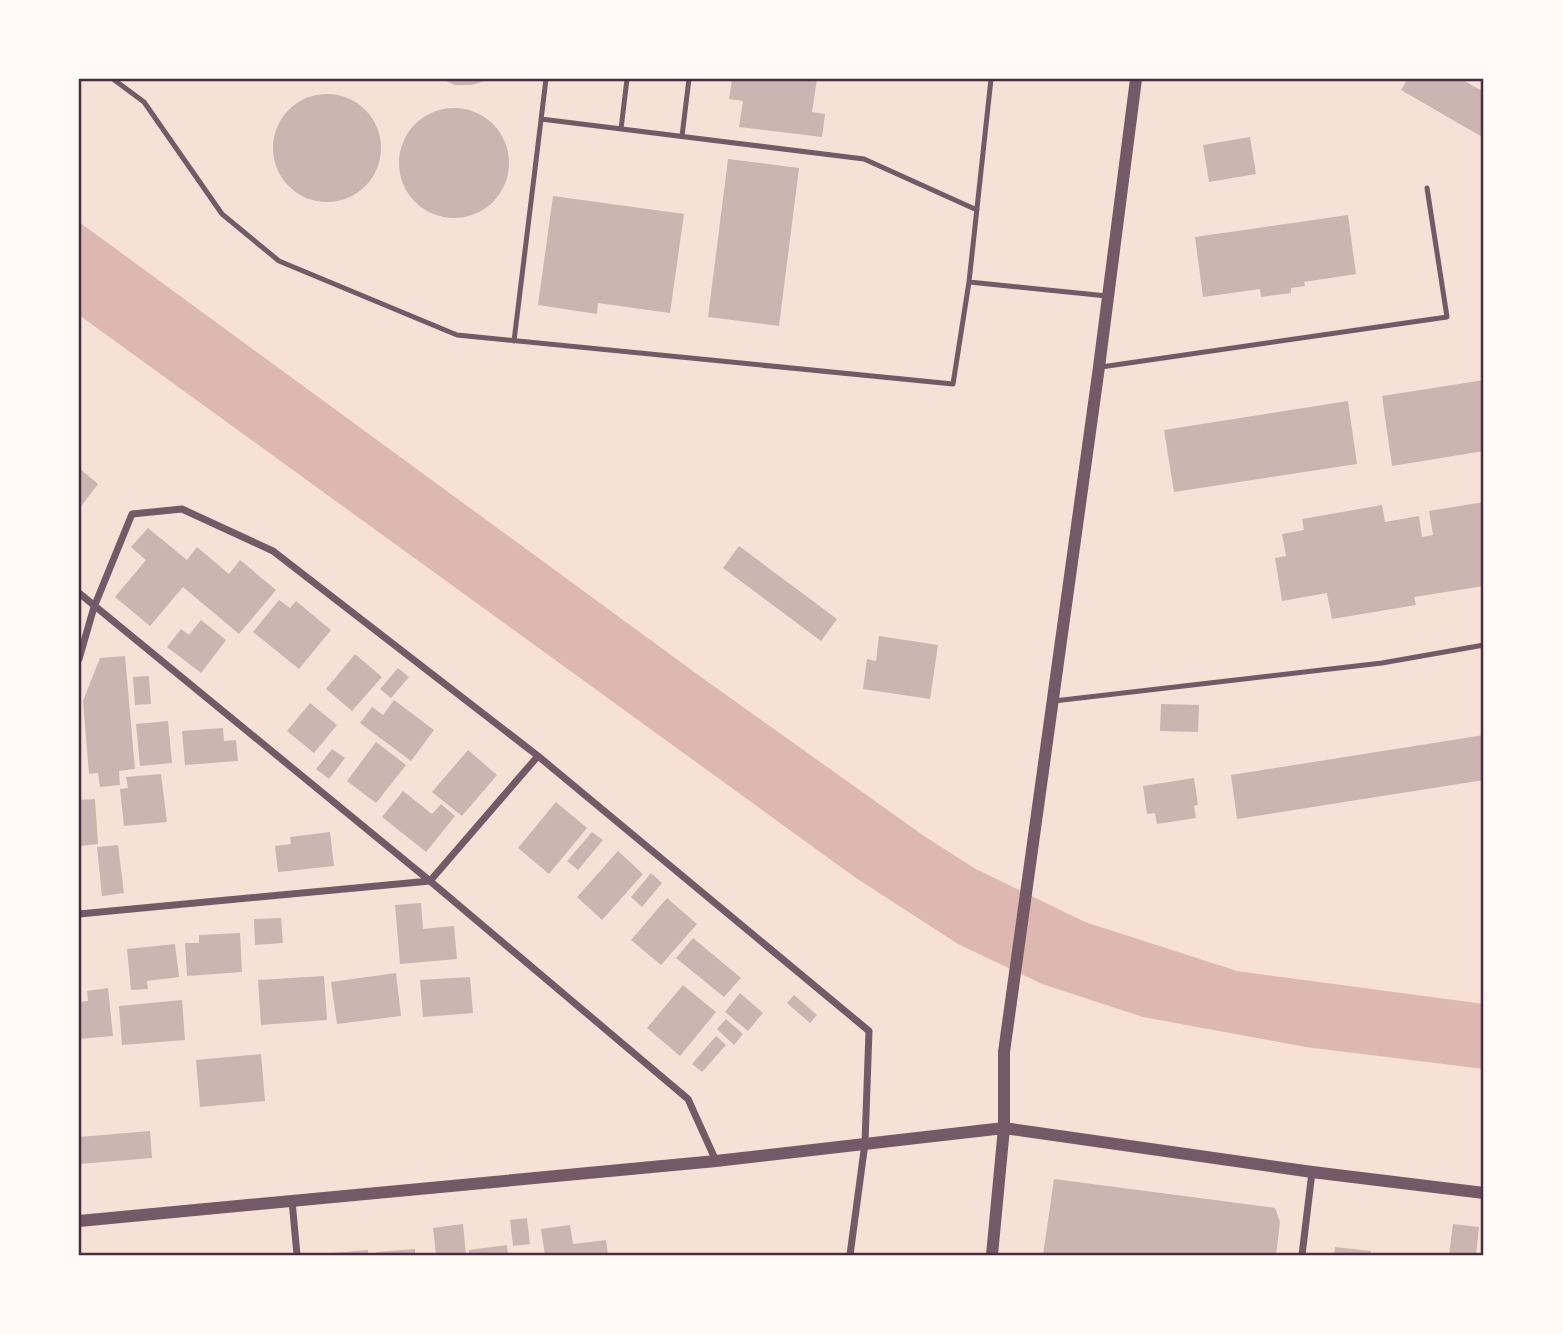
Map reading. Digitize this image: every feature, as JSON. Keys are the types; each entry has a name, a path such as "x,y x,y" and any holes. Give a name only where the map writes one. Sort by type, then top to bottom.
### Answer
{"street":[{"path":"992,1255 1004,1128 1004,1052 1054,701 1136,79"},
{"path":"79,659 94,607 132,514 183,509 273,551 538,756 869,1031 865,1143 850,1255"},
{"path":"79,593 430,881 688,1098 716,1161"},
{"path":"79,914 430,881 538,756"},
{"path":"79,1221 716,1161 1004,1128 1312,1172 1484,1193"},
{"path":"1302,1255 1312,1172"},
{"path":"292,1201 297,1255"}],"lane":[{"path":"113,79 144,102 222,214 279,261 457,335 953,384 969,282 991,79"},
{"path":"514,341 547,79"},
{"path":"621,129 627,79"},
{"path":"682,136 689,79"},
{"path":"541,119 863,159 977,209"},
{"path":"1099,367 1447,317 1427,188"},
{"path":"969,282 1108,296"},
{"path":"1054,701 1382,663 1484,645"}],"shaded area":[{"path":"79,222 701,677 924,836 974,868 1085,922 1237,971 1484,1004 1484,1069 1306,1047 1143,1017 1042,984 958,944 856,878 79,315"}],"building":[{"path":"441,79 489,80 471,85 455,85"},
{"path":"732,79 817,79 812,112 825,114 822,137 739,127 743,101 729,99"},
{"path":"1408,79 1461,79 1484,92 1484,138 1401,90"},
{"path":"327,94 348,98 365,110 377,127 381,148 377,169 365,186 348,198 327,202 306,198 289,186 277,169 273,148 277,127 289,110 306,98"},
{"path":"454,108 475,112 493,124 505,142 509,163 505,184 493,202 475,214 454,218 433,214 415,202 403,184 399,163 403,142 415,124 433,112"},
{"path":"1250,137 1256,174 1209,182 1203,145"},
{"path":"728,159 799,168 779,326 708,317"},
{"path":"553,196 684,214 670,313 598,303 597,314 538,305"},
{"path":"1348,215 1356,274 1304,282 1305,286 1291,288 1291,293 1261,297 1260,289 1203,297 1195,237"},
{"path":"1484,380 1484,451 1392,466 1382,396"},
{"path":"1348,401 1357,464 1174,492 1164,430"},
{"path":"79,468 98,484 79,509"},
{"path":"1484,502 1484,586 1414,597 1416,605 1332,619 1327,593 1282,601 1275,558 1286,556 1282,534 1304,530 1302,519 1382,505 1385,522 1419,516 1422,537 1433,535 1429,511"},
{"path":"148,528 187,560 197,547 229,574 240,560 276,590 239,634 183,587 150,626 115,597 146,560 131,547"},
{"path":"739,546 837,619 821,641 723,568"},
{"path":"279,600 290,608 296,601 331,630 299,669 253,632"},
{"path":"201,620 226,640 201,673 167,647 181,629 189,635"},
{"path":"879,636 938,645 930,699 863,689 867,659 876,661"},
{"path":"355,654 382,677 352,711 326,689"},
{"path":"125,656 135,769 119,771 120,785 100,787 98,773 89,774 83,701 100,658"},
{"path":"398,668 409,677 391,698 380,689"},
{"path":"149,676 151,704 135,705 133,677"},
{"path":"394,700 434,730 411,761 360,723 372,707 383,715"},
{"path":"310,703 337,725 314,753 287,731"},
{"path":"1161,704 1199,705 1198,732 1160,731"},
{"path":"168,721 172,763 140,766 136,724"},
{"path":"223,728 224,741 236,740 238,761 185,765 182,731"},
{"path":"1484,735 1484,780 1237,819 1231,775"},
{"path":"376,742 406,765 376,803 347,781"},
{"path":"332,749 345,758 329,779 316,769"},
{"path":"468,750 497,775 462,816 432,792"},
{"path":"161,774 167,822 124,826 120,789 128,788 126,777"},
{"path":"1194,778 1198,805 1194,806 1196,818 1157,824 1155,813 1147,814 1143,786"},
{"path":"403,791 432,814 441,804 455,816 426,852 382,817"},
{"path":"95,799 98,844 79,846 79,800"},
{"path":"556,802 587,828 549,874 518,848"},
{"path":"330,832 334,866 278,872 275,846 291,844 290,837"},
{"path":"592,832 603,840 578,870 567,861"},
{"path":"118,845 124,893 102,896 97,847"},
{"path":"618,851 643,874 602,920 577,897"},
{"path":"651,873 662,883 642,907 631,897"},
{"path":"667,898 697,924 661,965 631,940"},
{"path":"421,903 423,929 454,926 457,959 400,964 395,905"},
{"path":"281,918 283,943 255,945 254,919"},
{"path":"240,933 242,972 187,976 185,943 199,943 199,935"},
{"path":"693,938 741,978 724,997 676,958"},
{"path":"175,944 179,977 147,981 148,989 131,990 127,949"},
{"path":"396,973 401,1016 337,1024 331,982"},
{"path":"324,976 327,1020 261,1025 258,980"},
{"path":"470,977 473,1013 423,1017 420,980"},
{"path":"683,985 716,1012 680,1056 647,1028"},
{"path":"108,988 113,1036 79,1039 79,1002 88,1001 87,991"},
{"path":"740,993 763,1013 748,1031 725,1012"},
{"path":"794,995 817,1015 810,1023 787,1003"},
{"path":"182,1000 185,1040 122,1045 119,1006"},
{"path":"726,1019 743,1034 734,1045 717,1029"},
{"path":"716,1036 726,1045 702,1072 692,1064"},
{"path":"261,1054 265,1101 200,1107 196,1060"},
{"path":"150,1131 152,1158 79,1164 79,1137"},
{"path":"1054,1179 1275,1208 1280,1222 1276,1255 1043,1255"},
{"path":"527,1218 530,1244 513,1246 510,1220"},
{"path":"463,1224 466,1255 436,1255 433,1228"},
{"path":"1453,1224 1479,1227 1476,1255 1449,1255"},
{"path":"570,1225 573,1244 606,1240 608,1255 545,1255 541,1229"},
{"path":"507,1245 508,1255 469,1255 469,1250"},
{"path":"1335,1247 1371,1251 1370,1255 1334,1255"},
{"path":"415,1249 415,1255 376,1255 376,1252"},
{"path":"368,1250 368,1255 332,1255 332,1253"}]}
